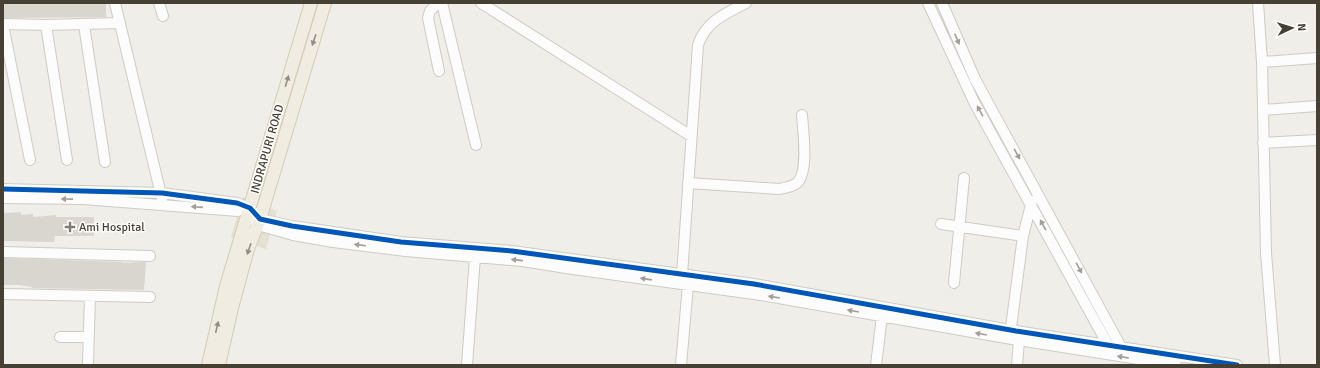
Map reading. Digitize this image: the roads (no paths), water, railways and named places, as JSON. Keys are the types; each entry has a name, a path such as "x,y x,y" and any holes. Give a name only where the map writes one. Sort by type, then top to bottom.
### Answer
{"main road":[{"name":"INDRAPURI ROAD","path":"208,365 226,286 311,3"},
{"name":"INDRAPURI ROAD","path":"219,365 248,249 259,222 325,3"}],"street":[{"path":"115,3 162,193 162,204"},
{"path":"159,3 163,16"},
{"path":"438,3 430,11 428,18 439,71"},
{"path":"442,3 476,146"},
{"path":"481,3 691,136"},
{"path":"682,274 696,55 701,35 707,27 715,20 746,3"},
{"path":"928,3 974,102 1108,345"},
{"path":"942,3 975,79 1036,188 1121,347"},
{"path":"1258,3 1262,62 1266,253 1275,365"},
{"path":"30,160 3,24 84,25 120,23"},
{"path":"46,25 67,160"},
{"path":"84,25 105,162"},
{"path":"1262,62 1317,58"},
{"path":"1263,110 1317,106"},
{"path":"688,183 779,189 788,188 797,183 802,175 804,165 802,115"},
{"path":"1263,143 1317,140"},
{"path":"954,283 964,178"},
{"path":"1016,365 1013,337 1023,236 1036,188"},
{"path":"3,189 162,193 237,203 249,211 259,222 292,235 333,242 522,261 688,285 811,299 882,316 1176,365"},
{"path":"3,198 83,199 249,211"},
{"path":"259,222 392,241 512,251 682,274 1013,337 1108,345 1237,365"},
{"path":"941,224 1023,236"},
{"path":"3,252 150,256"},
{"path":"467,365 475,257"},
{"path":"681,365 688,285"},
{"path":"3,294 150,297"},
{"path":"88,364 90,296"},
{"path":"876,365 882,316"},
{"path":"60,337 89,337"}],"place":[{"name":"Ami Hospital","path":"70,227"}]}
